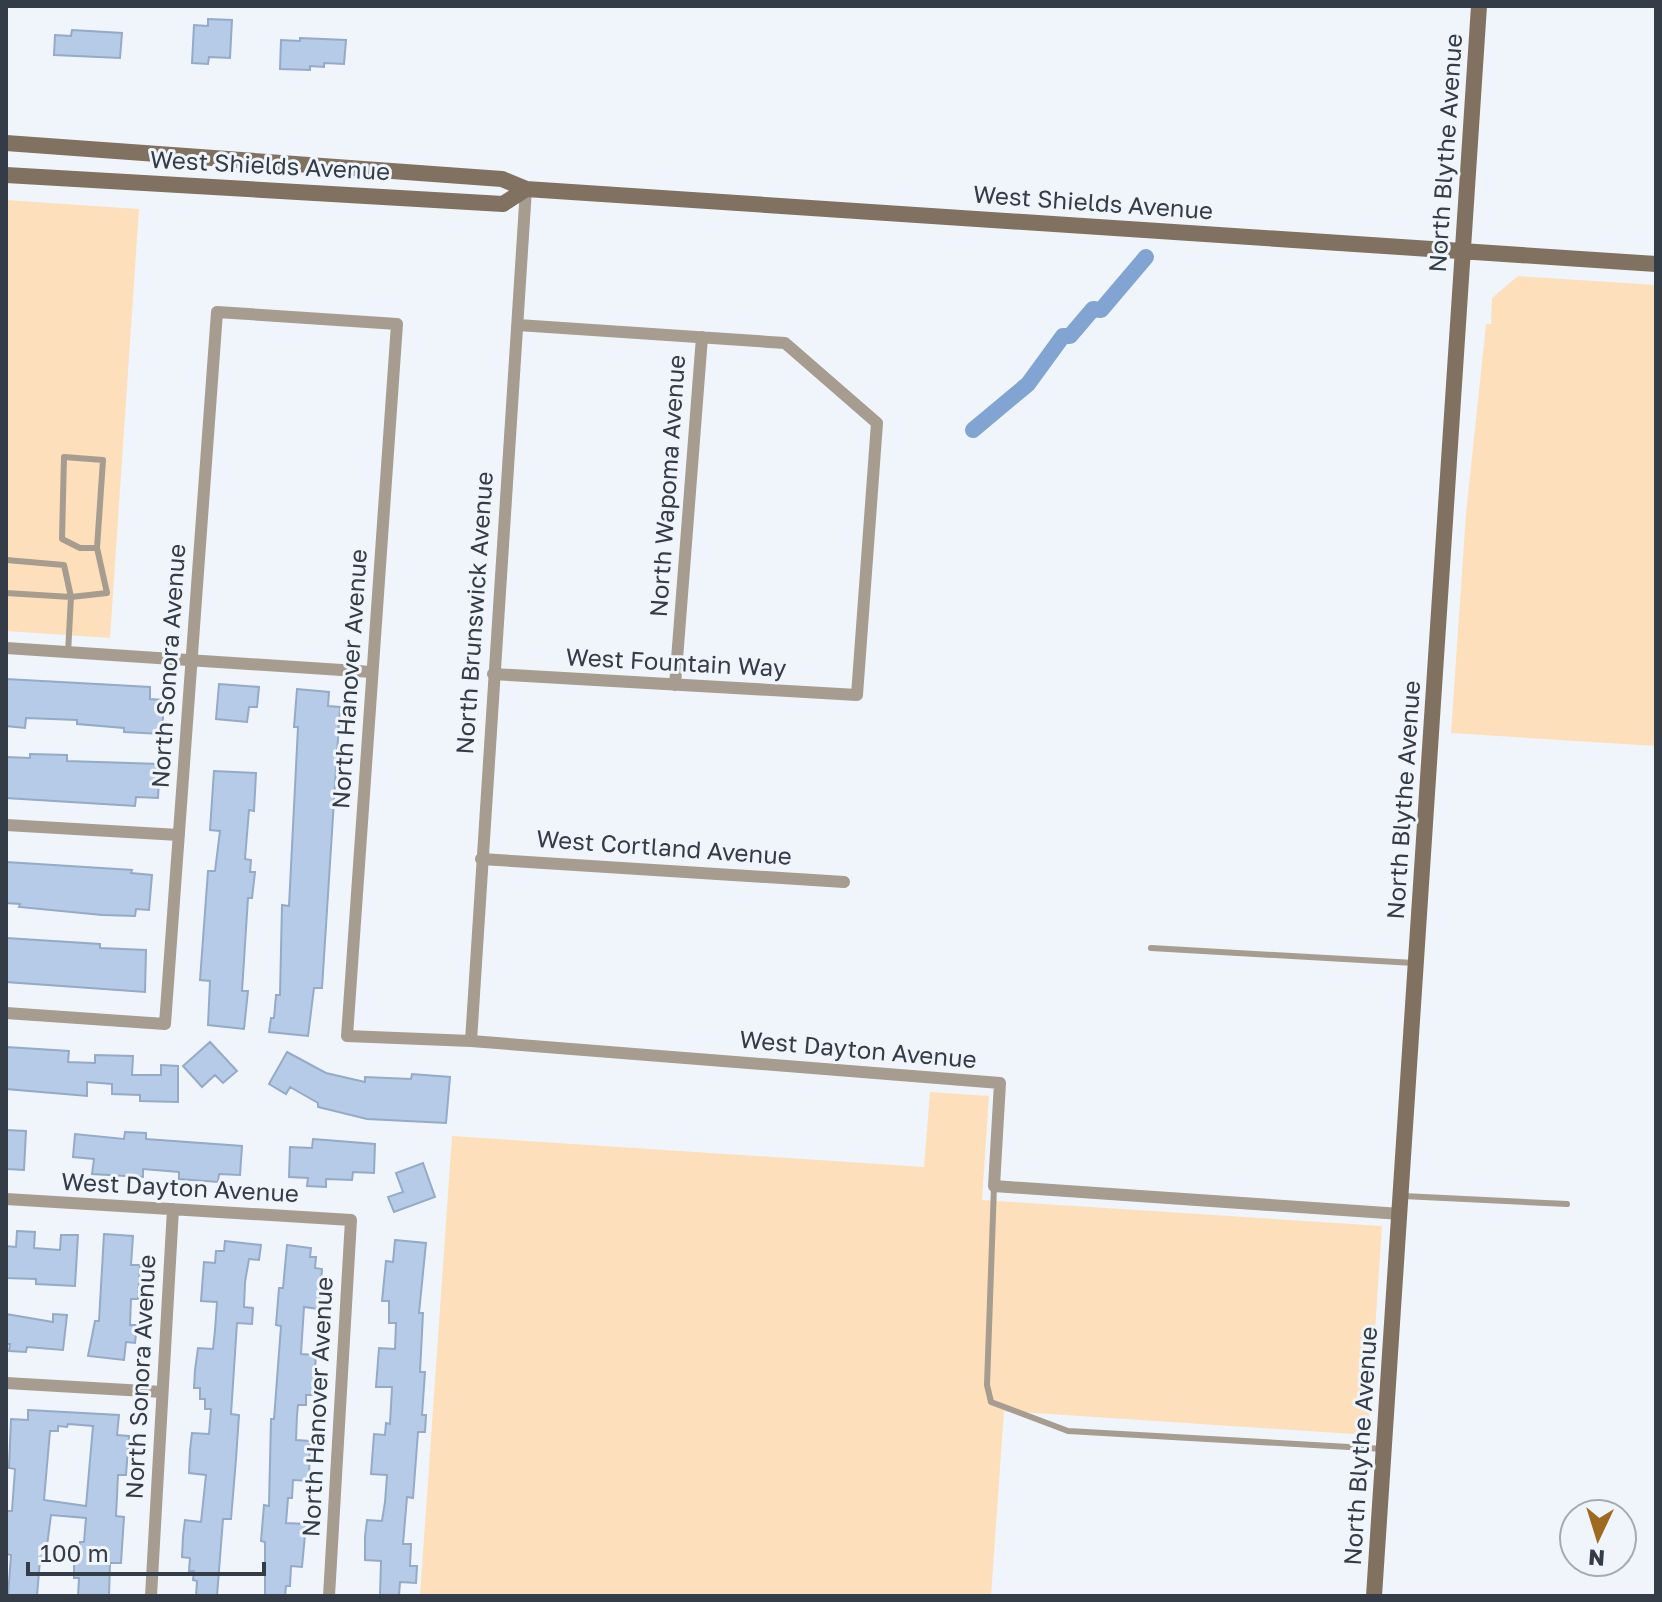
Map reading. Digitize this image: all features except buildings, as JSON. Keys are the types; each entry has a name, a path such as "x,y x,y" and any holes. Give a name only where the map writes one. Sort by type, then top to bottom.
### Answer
{"street":[{"name":"North Blythe Avenue","path":"1374,1596 1403,1196 1479,6"},
{"name":"West Shields Avenue","path":"6,143 502,179 526,189 1656,264"},
{"name":"West Shields Avenue","path":"6,175 503,204 526,189"},
{"name":"North Brunswick Avenue","path":"471,1041 526,189"},
{"name":"North Sonora Avenue","path":"6,1013 165,1024 217,312 397,324"},
{"name":"North Hanover Avenue","path":"347,1036 397,324"},
{"path":"518,325 702,337"},
{"name":"West Fountain Way","path":"493,674 857,695 877,423 785,343 702,337"},
{"name":"North Wapoma Avenue","path":"675,685 702,337"},
{"path":"6,648 372,672"},
{"path":"6,825 179,835"},
{"name":"West Cortland Avenue","path":"481,859 844,882"},
{"name":"West Dayton Avenue","path":"347,1036 471,1041 1000,1083 994,1186"},
{"path":"994,1186 1401,1214"},
{"name":"West Dayton Avenue","path":"6,1199 351,1220"},
{"name":"North Sonora Avenue","path":"151,1596 173,1209"},
{"name":"North Hanover Avenue","path":"329,1596 351,1220"},
{"path":"6,1383 162,1392"}],"lane":[{"path":"6,593 71,597 107,593 97,548 103,460 64,457 62,539 80,548 97,548"},
{"path":"6,560 64,565 71,597 68,653"},
{"path":"1151,948 1418,964"},
{"path":"994,1186 987,1385 991,1402 1068,1431 1384,1449"},
{"path":"1403,1196 1567,1204"}],"shaded area":[{"path":"6,200 139,209 110,638 6,631"},
{"path":"1518,276 1656,285 1656,746 1451,733 1466,514 1486,324 1491,324 1492,298"},
{"path":"930,1092 989,1096 982,1200 1382,1226 1368,1435 1004,1411 991,1596 420,1596 452,1136 924,1167"}],"waterway":[{"path":"973,430 1028,384 1063,336 1070,336 1093,309 1101,310 1146,257"}]}
